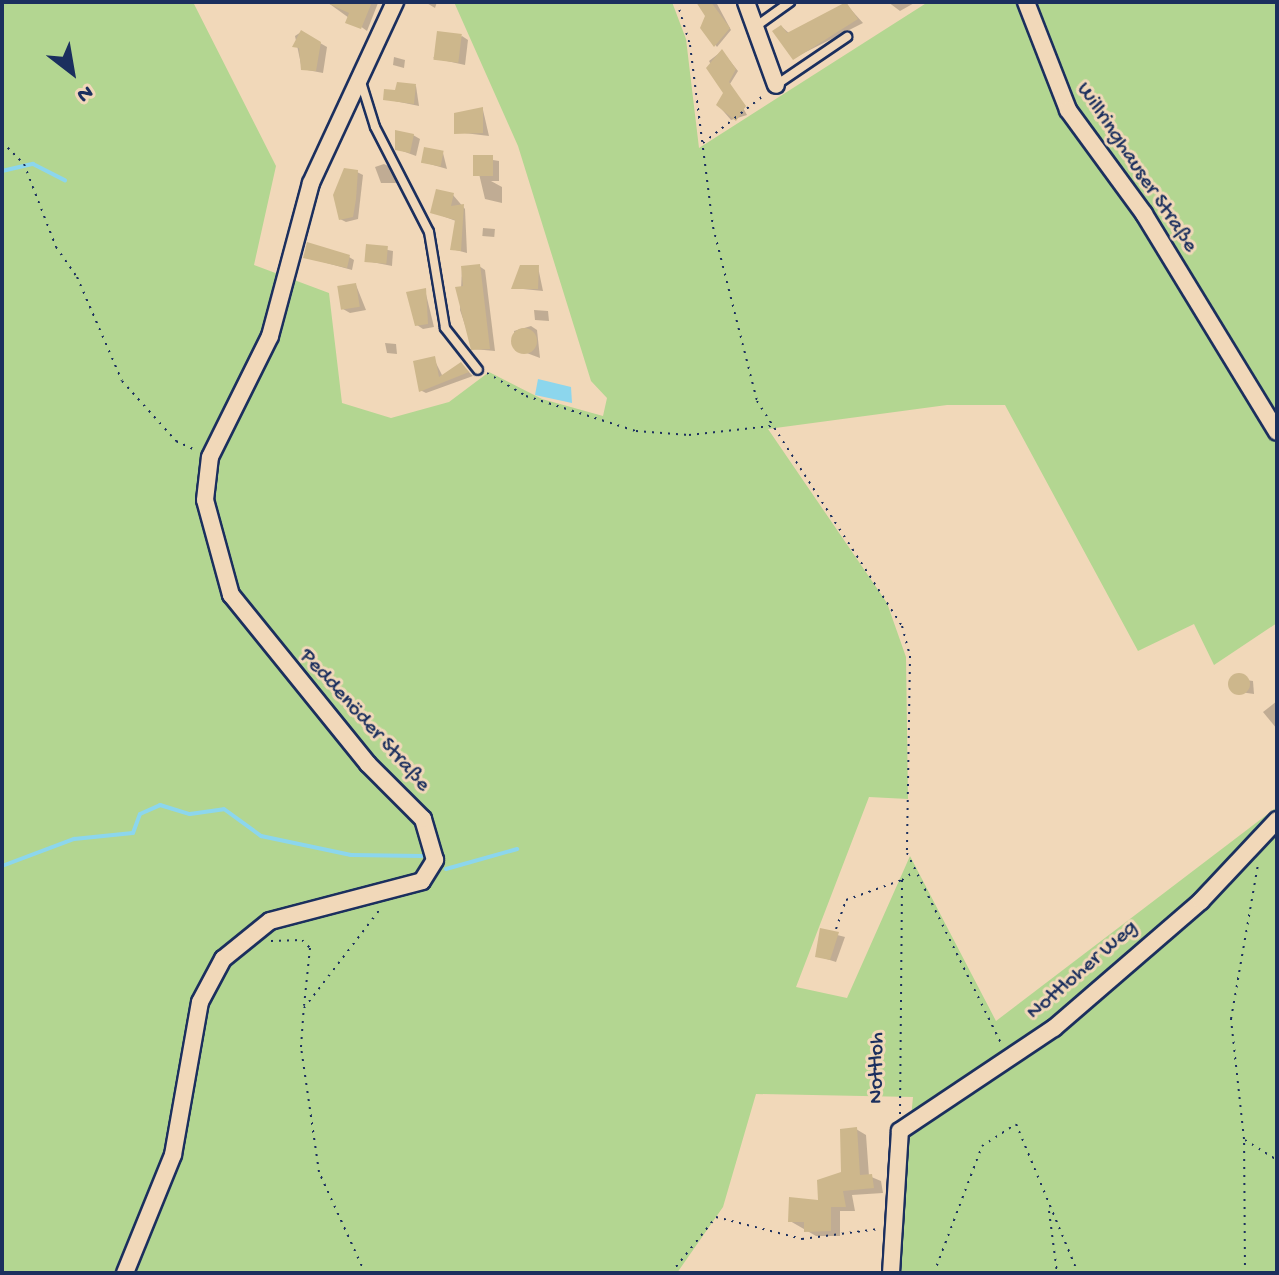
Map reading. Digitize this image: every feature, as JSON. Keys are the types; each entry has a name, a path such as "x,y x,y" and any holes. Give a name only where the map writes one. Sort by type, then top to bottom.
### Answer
{"street":[{"name":"Peddenöder Straße","path":"125,1273 173,1155 200,1002 223,959 270,921 397,888 431,871 435,860 423,819 368,764 231,595 205,500 210,457 270,336 296,226 395,2"},
{"path":"746,2 776,85"},
{"name":"Willringhauser Straße","path":"1026,2 1068,110 1144,214 1277,432"},
{"name":"Nottloher Weg","path":"900,1131 1010,1060 1201,901 1277,820"},
{"name":"Nottloh","path":"891,1273 900,1131"}],"lane":[{"path":"755,27 790,2"},
{"path":"776,85 847,37"},
{"path":"361,81 375,127 429,232 445,328 478,370"}],"path":[{"path":"677,2 701,144 742,344 772,426 902,626 910,656 907,853 1010,1060"},
{"path":"701,144 776,85"},
{"path":"2,142 24,164 56,247 77,277 122,381 176,441 210,457"},
{"path":"478,370 526,396 636,431 689,435 772,426"},
{"path":"1245,1273 1244,1139 1231,1019 1258,861"},
{"path":"836,929 846,900 902,880 916,871"},
{"name":"Nottloh","path":"900,1131 902,880"},
{"path":"304,1008 397,888"},
{"path":"260,945 302,940 310,948 301,1047 319,1172 365,1273"},
{"path":"934,1273 982,1146 1016,1124 1078,1273"},
{"path":"1244,1139 1277,1160"},
{"path":"1047,1203 1057,1273"},
{"path":"671,1273 716,1217 802,1239 894,1225"}],"green space":[{"path":"2,2 193,2 276,166 254,265 329,293 342,403 391,418 449,402 489,372 542,399 603,416 607,398 591,381 518,146 454,2 672,2 686,39 699,148 928,2 1276,2 1277,623 1214,665 1194,624 1138,651 1005,405 947,405 768,429 887,603 906,657 908,799 869,797 796,987 847,998 910,856 996,1021 1277,807 1277,1273 896,1273 913,1097 756,1094 723,1207 677,1273 2,1273"}],"water":[{"path":"538,379 571,387 572,403 535,395"}],"building":[{"path":"325,2 372,2 361,29 345,23 349,13"},
{"path":"696,2 711,2 730,28 714,47 700,28 705,16"},
{"path":"846,2 858,19 793,60 772,31 781,25 787,33"},
{"path":"301,30 321,42 316,71 301,70 299,48 292,47"},
{"path":"437,31 462,34 458,63 433,60"},
{"path":"722,49 736,69 729,82 746,106 736,121 716,105 723,93 706,68"},
{"path":"397,82 416,84 414,104 383,100 384,89 395,90"},
{"path":"483,107 483,133 454,134 454,113"},
{"path":"395,130 414,134 410,153 395,150"},
{"path":"424,147 444,151 441,167 421,163"},
{"path":"473,155 493,155 493,176 473,176"},
{"path":"344,168 358,170 356,199 353,217 339,220 333,195"},
{"path":"436,189 454,193 451,206 464,204 461,251 450,250 455,220 430,213"},
{"path":"307,242 350,255 347,268 303,258"},
{"path":"366,244 388,246 386,264 364,262"},
{"path":"480,264 490,349 471,350 455,287 463,286 461,266"},
{"path":"520,265 539,265 538,289 511,289"},
{"path":"356,283 360,307 341,310 337,286"},
{"path":"426,288 428,324 415,326 406,292"},
{"path":"524,328 533,332 537,341 533,350 524,354 515,350 511,341 515,332"},
{"path":"435,356 439,377 461,362 469,372 419,392 413,361"},
{"path":"1235,673 1243,673 1250,684 1243,695 1235,695 1228,688 1228,680"},
{"path":"820,928 839,932 830,960 815,957"},
{"path":"857,1127 860,1175 872,1174 874,1188 843,1191 846,1207 831,1207 831,1231 804,1232 804,1222 788,1222 789,1197 818,1200 817,1180 841,1172 840,1129"}],"waterway":[{"path":"2,171 33,164 65,180"},
{"path":"2,866 74,839 133,833 140,814 160,805 190,814 224,809 261,836 351,855 422,856"},
{"path":"446,869 517,849"}]}
